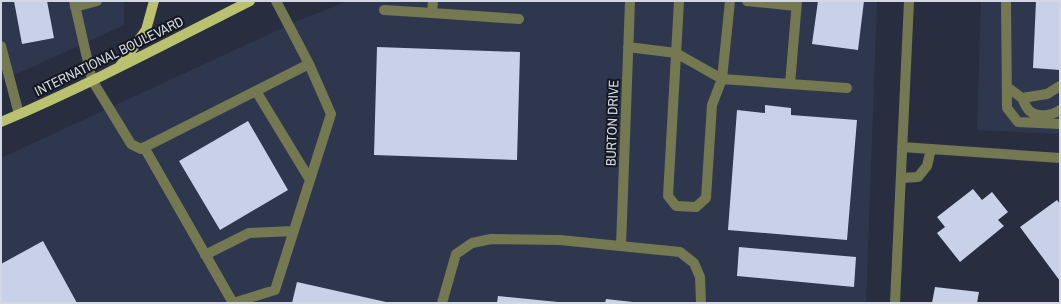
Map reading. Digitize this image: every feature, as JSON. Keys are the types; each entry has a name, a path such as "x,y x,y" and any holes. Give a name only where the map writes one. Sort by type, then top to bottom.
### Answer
{"main road":[{"path":"119,67 146,30 154,1"},
{"name":"INTERNATIONAL BOULEVARD","path":"1,122 119,67 250,1"}],"street":[{"path":"97,1 75,4 92,80 131,144 141,149 309,64"},
{"path":"144,147 233,303 275,290 331,114 309,64 276,1"},
{"path":"432,13 433,1"},
{"name":"BURTON DRIVE","path":"621,246 630,1"},
{"path":"679,1 668,196 676,206 696,208 706,198 712,106 722,79 730,1"},
{"path":"747,1 796,4 790,84"},
{"path":"895,303 909,1"},
{"path":"1006,1 1007,108 1018,122 1060,124"},
{"path":"384,10 519,19"},
{"path":"1,46 19,114"},
{"path":"628,47 676,52 722,79 847,88"},
{"path":"1022,98 1047,94 1060,86"},
{"path":"1007,87 1022,98 1031,112 1040,115 1050,114 1060,110"},
{"path":"256,91 310,180"},
{"path":"902,147 1060,158"},
{"path":"901,178 918,177 927,166 931,149"},
{"path":"205,255 249,233 294,231"},
{"path":"442,303 456,254 472,244 491,239 560,240 680,252 694,263 700,278 701,303"}],"shaded area":[{"path":"1,1 124,1 124,25 1,81"},
{"path":"348,1 877,1 866,303 1,303 1,158 300,20"},
{"path":"981,1 1060,1 1060,134 977,130"}],"building":[{"path":"14,1 47,1 54,38 22,44"},
{"path":"818,1 864,1 858,50 812,44"},
{"path":"1036,1 1060,1 1060,70 1033,68"},
{"path":"377,47 520,52 517,160 374,155"},
{"path":"765,105 791,108 791,115 857,120 847,240 728,230 737,110 765,113"},
{"path":"248,121 288,190 220,230 179,161"},
{"path":"973,189 982,200 992,192 1008,212 998,220 1004,226 960,262 937,233 945,227 937,217"},
{"path":"1057,200 1060,204 1060,281 1020,227"},
{"path":"43,241 77,303 1,303 1,264"},
{"path":"739,247 856,257 854,287 737,276"},
{"path":"297,282 386,302 386,303 292,303"},
{"path":"935,287 979,292 977,303 932,303"},
{"path":"498,296 558,302 558,303 497,303"},
{"path":"606,299 633,302 633,303 605,303"}]}
